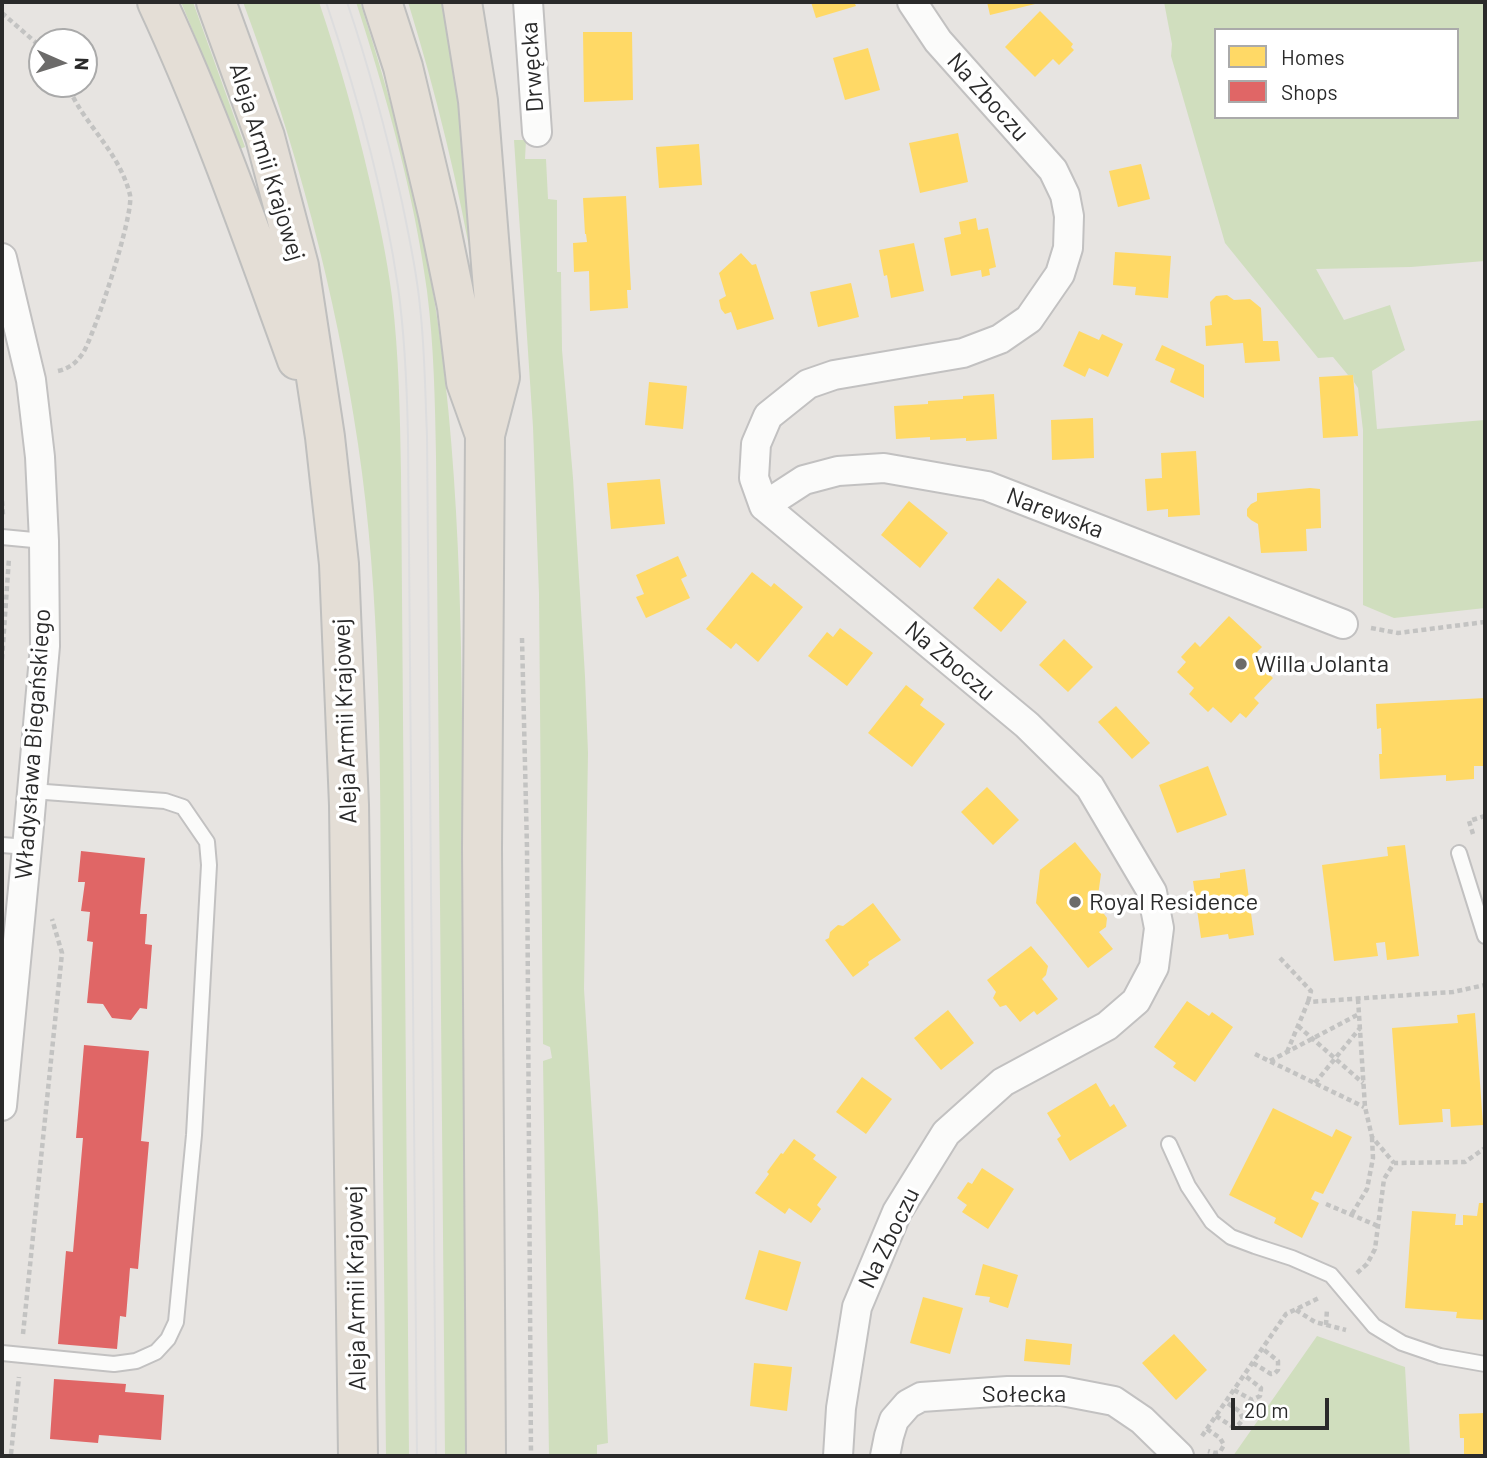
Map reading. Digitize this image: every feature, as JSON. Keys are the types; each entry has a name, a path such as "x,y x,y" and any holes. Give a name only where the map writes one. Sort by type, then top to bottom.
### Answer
{"main road":[{"path":"157,2 205,113 325,437"},
{"name":"Aleja Armii Krajowej","path":"216,2 265,137 299,266 325,437 339,564 349,805 358,1456"},
{"path":"382,2 403,67 438,214 457,307 466,382 485,435"},
{"path":"462,2 478,101 500,377 485,435 482,848 486,1456"}],"street":[{"name":"Drwęcka","path":"527,2 537,132"},
{"name":"Na Zboczu","path":"838,1456 841,1408 856,1307 897,1212 946,1133 1003,1082 1107,1026 1136,1001 1154,967 1159,928 1152,892 1090,787 1027,725 764,506 754,478 756,444 768,416 808,384 834,375 963,353 1000,339 1029,318 1060,274 1068,248 1069,216 1065,195 1053,170 938,41 912,2"},
{"name":"Władysława Biegańskiego","path":"2,258 31,380 40,457 45,646 32,791 14,846 2,1107"},
{"name":"Narewska","path":"764,506 804,480 838,471 884,468 987,486 1342,624"},
{"name":"Sołecka","path":"886,1456 894,1420 908,1404 922,1397 1022,1391 1062,1391 1114,1401 1193,1449"}],"lane":[{"path":"4,538 44,541"},
{"path":"2,1353 114,1364 136,1361 156,1352 169,1339 176,1322 194,1135 209,864 206,842 183,807 165,801 32,791"},
{"path":"1460,853 1485,936"},
{"path":"1169,1144 1188,1186 1212,1222 1231,1237 1331,1275 1374,1326 1402,1343 1440,1356 1485,1364"}],"path":[{"path":"2,13 28,36"},
{"path":"72,367 84,352 106,296 128,216 130,197 114,156 74,98"},
{"path":"2,501 4,538 9,562 2,659"},
{"path":"1342,624 1398,633 1485,622"},
{"path":"522,625 527,862 531,1456"},
{"path":"11,1454 62,953 48,909"},
{"path":"1280,958 1311,991 1287,1052"},
{"path":"1308,1002 1453,992 1485,985"},
{"path":"1352,1214 1367,1189 1373,1158 1372,1137 1365,1107 1358,999"},
{"path":"1270,1061 1359,1014"},
{"path":"1298,1026 1364,1083"},
{"path":"1315,1083 1360,1028"},
{"path":"1255,1054 1365,1107"},
{"path":"1372,1137 1394,1163"},
{"path":"1394,1163 1465,1162 1485,1148"},
{"path":"1207,1429 1220,1438 1224,1445 1220,1452 1193,1449 1286,1314 1341,1288 1367,1264 1375,1249 1384,1179 1394,1163"},
{"path":"1326,1203 1378,1226"},
{"path":"1295,1310 1315,1322 1356,1333"},
{"path":"1253,1363 1266,1373 1275,1373 1278,1370 1278,1361 1263,1349"},
{"path":"1234,1390 1248,1399 1257,1399 1260,1396 1261,1388 1244,1375"},
{"path":"1216,1416 1233,1427 1241,1423 1241,1414 1226,1402"}],"green space":[{"path":"181,2 193,2 245,147 239,149"},
{"path":"243,2 319,2 365,159 392,297 398,363 401,473 409,1456 386,1456 379,734 375,618 366,502 349,388 326,275 297,165"},
{"path":"356,2 360,2 386,86 418,215 435,301 449,412 458,546 462,680 468,1456 445,1456 436,456 431,332 427,291 407,181"},
{"path":"408,2 452,2 475,280 446,140"},
{"path":"1164,2 1485,2 1485,261 1411,267 1316,269 1344,320 1390,305 1405,350 1372,371 1377,429 1485,420 1485,608 1394,618 1363,605 1363,430 1358,388 1353,375 1348,375 1333,357 1318,358 1225,243 1171,56 1172,44"},
{"path":"514,140 526,140 525,159 546,159 548,199 557,200 557,272 561,272 562,350 573,478 588,753 584,989 598,1211 608,1443 597,1445 597,1456 549,1456 543,1061 552,1058 550,1047 543,1044 539,594 533,427"},
{"path":"1317,1336 1405,1367 1410,1456 1233,1456"}],"building: Homes":[{"path":"811,2 854,2 856,6 816,18"},
{"path":"987,2 1034,2 1035,4 990,15"},
{"path":"1040,11 1073,44 1071,47 1074,50 1059,65 1053,59 1035,77 1005,47"},
{"path":"583,32 632,32 633,100 584,102"},
{"path":"868,48 880,90 845,100 833,58"},
{"path":"958,133 968,182 920,193 909,143"},
{"path":"699,144 702,185 659,188 656,147"},
{"path":"1141,164 1150,199 1118,207 1109,171"},
{"path":"626,196 631,290 627,290 628,308 590,311 589,271 574,272 573,243 587,242 583,198"},
{"path":"976,218 978,230 988,228 996,267 989,269 990,275 982,277 981,270 951,276 944,238 961,234 959,222"},
{"path":"914,243 924,291 891,298 879,250"},
{"path":"1115,252 1171,256 1168,298 1135,295 1136,287 1113,285"},
{"path":"741,253 752,265 756,264 774,319 737,330 731,312 725,314 721,309 719,300 726,296 719,273"},
{"path":"851,283 859,317 818,327 810,292"},
{"path":"1227,295 1234,300 1250,299 1261,308 1263,341 1278,341 1280,361 1245,363 1243,343 1206,346 1205,326 1212,325 1210,302 1216,296"},
{"path":"1079,331 1099,340 1102,334 1123,344 1108,377 1089,368 1085,377 1063,366"},
{"path":"1162,345 1204,365 1204,398 1170,382 1175,369 1155,360"},
{"path":"1353,375 1358,436 1323,438 1319,377"},
{"path":"649,382 687,386 683,429 645,425"},
{"path":"994,394 997,439 896,439 894,406"},
{"path":"1093,418 1094,458 1052,460 1051,420"},
{"path":"1196,451 1200,515 1168,517 1168,509 1147,511 1145,479 1162,478 1161,453"},
{"path":"660,479 665,524 611,529 607,483"},
{"path":"1320,489 1321,528 1306,529 1307,551 1261,553 1258,524 1247,516 1247,509 1257,501 1257,493"},
{"path":"909,501 948,533 920,568 881,535"},
{"path":"678,556 687,576 681,579 690,598 646,618 636,597 644,594 636,575"},
{"path":"752,572 771,587 774,583 803,607 758,662 736,643 731,649 706,629"},
{"path":"998,578 1027,602 1001,632 973,608"},
{"path":"1229,616 1262,647 1257,652 1268,663 1263,668 1273,678 1254,698 1259,703 1246,718 1240,713 1231,723 1213,707 1208,712 1189,694 1194,688 1177,672 1186,662 1181,657 1195,642 1200,647"},
{"path":"840,628 873,653 847,686 808,656 827,632 833,637"},
{"path":"1064,639 1093,667 1068,692 1039,665"},
{"path":"906,685 924,699 920,705 945,724 912,767 868,733"},
{"path":"1485,698 1485,766 1474,766 1474,779 1446,781 1446,775 1380,779 1381,728 1377,729 1376,704"},
{"path":"1116,706 1150,743 1132,759 1098,722"},
{"path":"1208,766 1227,815 1177,833 1159,785"},
{"path":"987,787 1019,820 993,845 961,812"},
{"path":"1075,842 1101,874 1096,910 1101,910 1107,918 1106,927 1099,932 1113,949 1088,968 1036,903 1040,870"},
{"path":"1405,845 1419,956 1387,960 1385,942 1376,943 1378,956 1334,961 1322,865 1388,856 1387,847"},
{"path":"1245,869 1254,935 1229,939 1228,934 1201,938 1193,881 1220,878 1220,873"},
{"path":"873,903 901,940 868,962 869,965 853,977 825,940 838,925 843,926"},
{"path":"1031,946 1048,966 1042,979 1058,999 1037,1015 1034,1011 1020,1022 1006,1005 1000,1007 993,998 996,992 987,980"},
{"path":"1187,1001 1209,1016 1212,1012 1233,1027 1195,1082 1173,1067 1176,1063 1154,1047"},
{"path":"948,1010 974,1043 941,1070 914,1038"},
{"path":"1475,1013 1483,1125 1451,1127 1450,1109 1442,1109 1443,1122 1399,1125 1392,1028 1458,1023 1457,1015"},
{"path":"862,1077 892,1099 866,1134 836,1112"},
{"path":"1096,1083 1110,1107 1114,1104 1127,1126 1070,1161 1057,1139 1061,1136 1047,1113"},
{"path":"1273,1108 1332,1137 1336,1129 1352,1137 1323,1194 1315,1191 1311,1199 1319,1203 1302,1238 1274,1223 1276,1218 1229,1195"},
{"path":"794,1139 816,1155 813,1159 837,1177 817,1205 821,1209 811,1223 789,1208 785,1214 755,1193 769,1174 767,1172"},
{"path":"982,1168 1014,1189 988,1229 962,1212 967,1205 957,1198 968,1182 972,1184"},
{"path":"1479,1203 1485,1203 1485,1320 1456,1318 1457,1312 1405,1308 1412,1211 1456,1214 1455,1225 1463,1225 1463,1215 1477,1216"},
{"path":"759,1250 801,1262 787,1311 745,1299"},
{"path":"983,1264 1018,1275 1008,1308 989,1302 990,1297 975,1295"},
{"path":"923,1297 963,1308 950,1354 910,1343"},
{"path":"1174,1334 1207,1370 1176,1400 1142,1363"},
{"path":"1026,1339 1072,1344 1070,1365 1024,1361"},
{"path":"754,1363 792,1367 787,1411 750,1406"},
{"path":"1485,1413 1485,1456 1464,1456 1464,1438 1460,1438 1459,1414"}],"building: Shops":[{"path":"81,851 145,858 140,914 147,914 145,944 152,945 147,1009 140,1008 131,1020 112,1018 103,1004 87,1003 93,942 87,941 90,912 81,911 85,882 78,882"},
{"path":"84,1045 149,1051 141,1141 149,1142 138,1269 130,1268 126,1317 120,1316 117,1349 58,1344 66,1251 73,1252 83,1138 76,1138"},
{"path":"54,1379 126,1384 125,1392 164,1395 161,1440 99,1435 98,1443 50,1439"}],"tram line":[{"path":"326,2 359,107 385,214 398,287 405,362 408,437 417,1456"},
{"path":"347,2 377,101 402,202 417,281 423,339 427,435 436,1456"}],"place":[{"name":"Willa Jolanta","path":"1241,664"},
{"name":"Royal Residence","path":"1075,902"}]}
